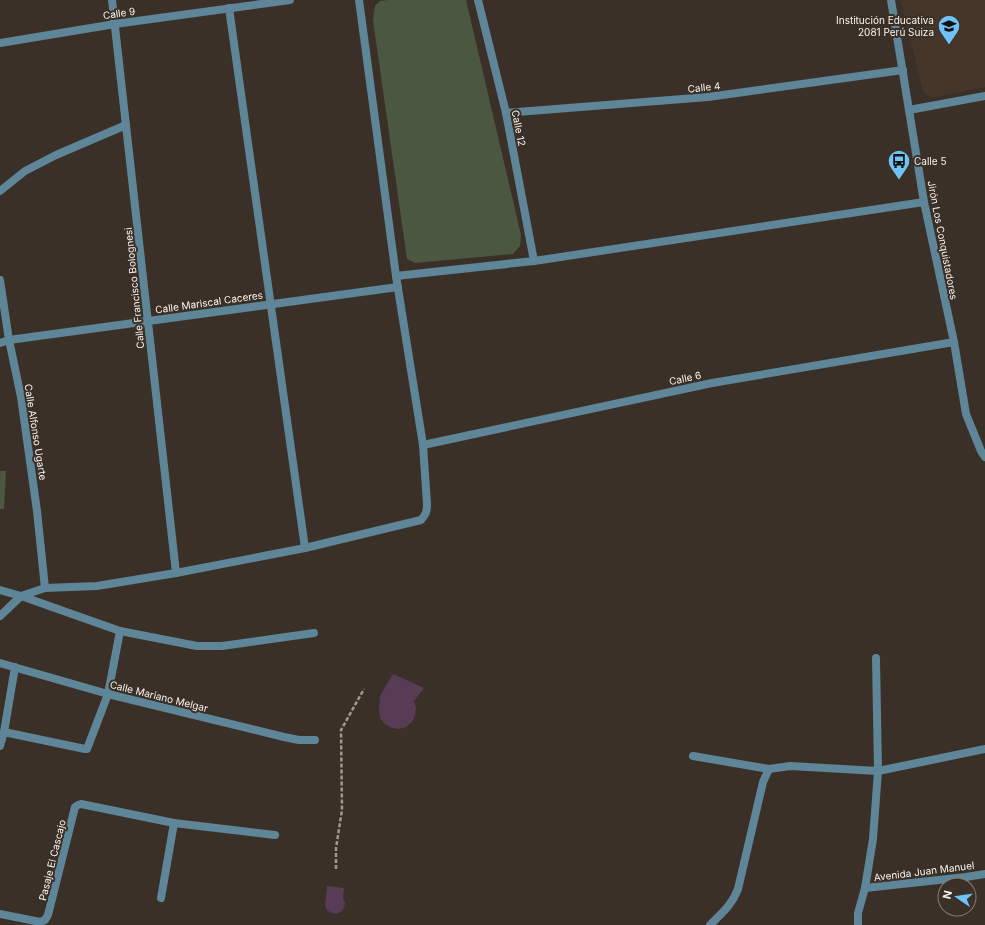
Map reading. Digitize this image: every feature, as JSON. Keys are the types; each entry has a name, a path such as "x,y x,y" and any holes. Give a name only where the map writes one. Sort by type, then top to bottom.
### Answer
{"street":[{"name":"Calle Francisco Bolognesi","path":"112,0 176,573"},
{"name":"Calle 9","path":"0,43 115,24 290,0"},
{"path":"0,616 22,596 45,588 97,586 176,573 305,548 421,520 425,516 427,504 423,445 396,276 359,0"},
{"name":"Calle 12","path":"478,0 506,113 534,261"},
{"name":"Jirón Los Conquistadores","path":"891,0 924,202 954,342 966,414 981,451 985,457"},
{"path":"230,8 305,548"},
{"name":"Calle 4","path":"506,113 708,97 903,70"},
{"path":"909,110 985,96"},
{"path":"0,191 25,171 56,155 126,125"},
{"path":"396,276 534,261 924,202"},
{"name":"Calle Alfonso Ugarte","path":"0,280 9,340 21,397 37,511 45,588"},
{"name":"Calle Mariscal Caceres","path":"0,342 148,320 398,288"},
{"name":"Calle 6","path":"423,445 712,383 954,342"},
{"path":"0,590 22,596 120,631 197,646 222,646 314,633"},
{"path":"4,732 85,750 87,749 108,694 120,631"},
{"path":"858,925 858,913 865,888 873,839 878,771 876,658"},
{"name":"Calle Mariano Melgar","path":"0,663 108,694 284,737 300,740 315,740"},
{"path":"0,746 4,732 15,667"},
{"path":"693,756 769,769 790,766 878,771 985,749"},
{"path":"710,925 735,897 763,782 769,769"},
{"name":"Pasaje El Cascajo","path":"0,914 40,922 45,920 48,914 75,807 78,805 81,804 174,823"},
{"path":"161,898 174,823 276,836"},
{"name":"Avenida Juan Manuel","path":"865,888 985,874"}],"path":[{"path":"336,870 336,848 342,810 341,730 364,689"}],"shaded area":[{"name":"Institución Educativa 2081 Perú Suiza","path":"901,0 985,0 985,87 930,98 923,91"}],"green space":[{"path":"466,0 521,235 520,246 513,254 415,263 407,259 373,20 375,6 380,1"},
{"path":"0,471 6,471 4,509 0,509"}],"building":[{"path":"393,674 424,688 414,701 416,708 415,716 412,722 406,727 399,729 392,728 385,724 380,718 379,711 380,696"},
{"path":"327,886 344,888 343,898 345,903 341,912 336,914 327,910 325,906"}],"place":[{"name":"Institución Educativa 2081 Perú Suiza","path":"949,46"},
{"name":"Calle 5","path":"899,180"}]}
